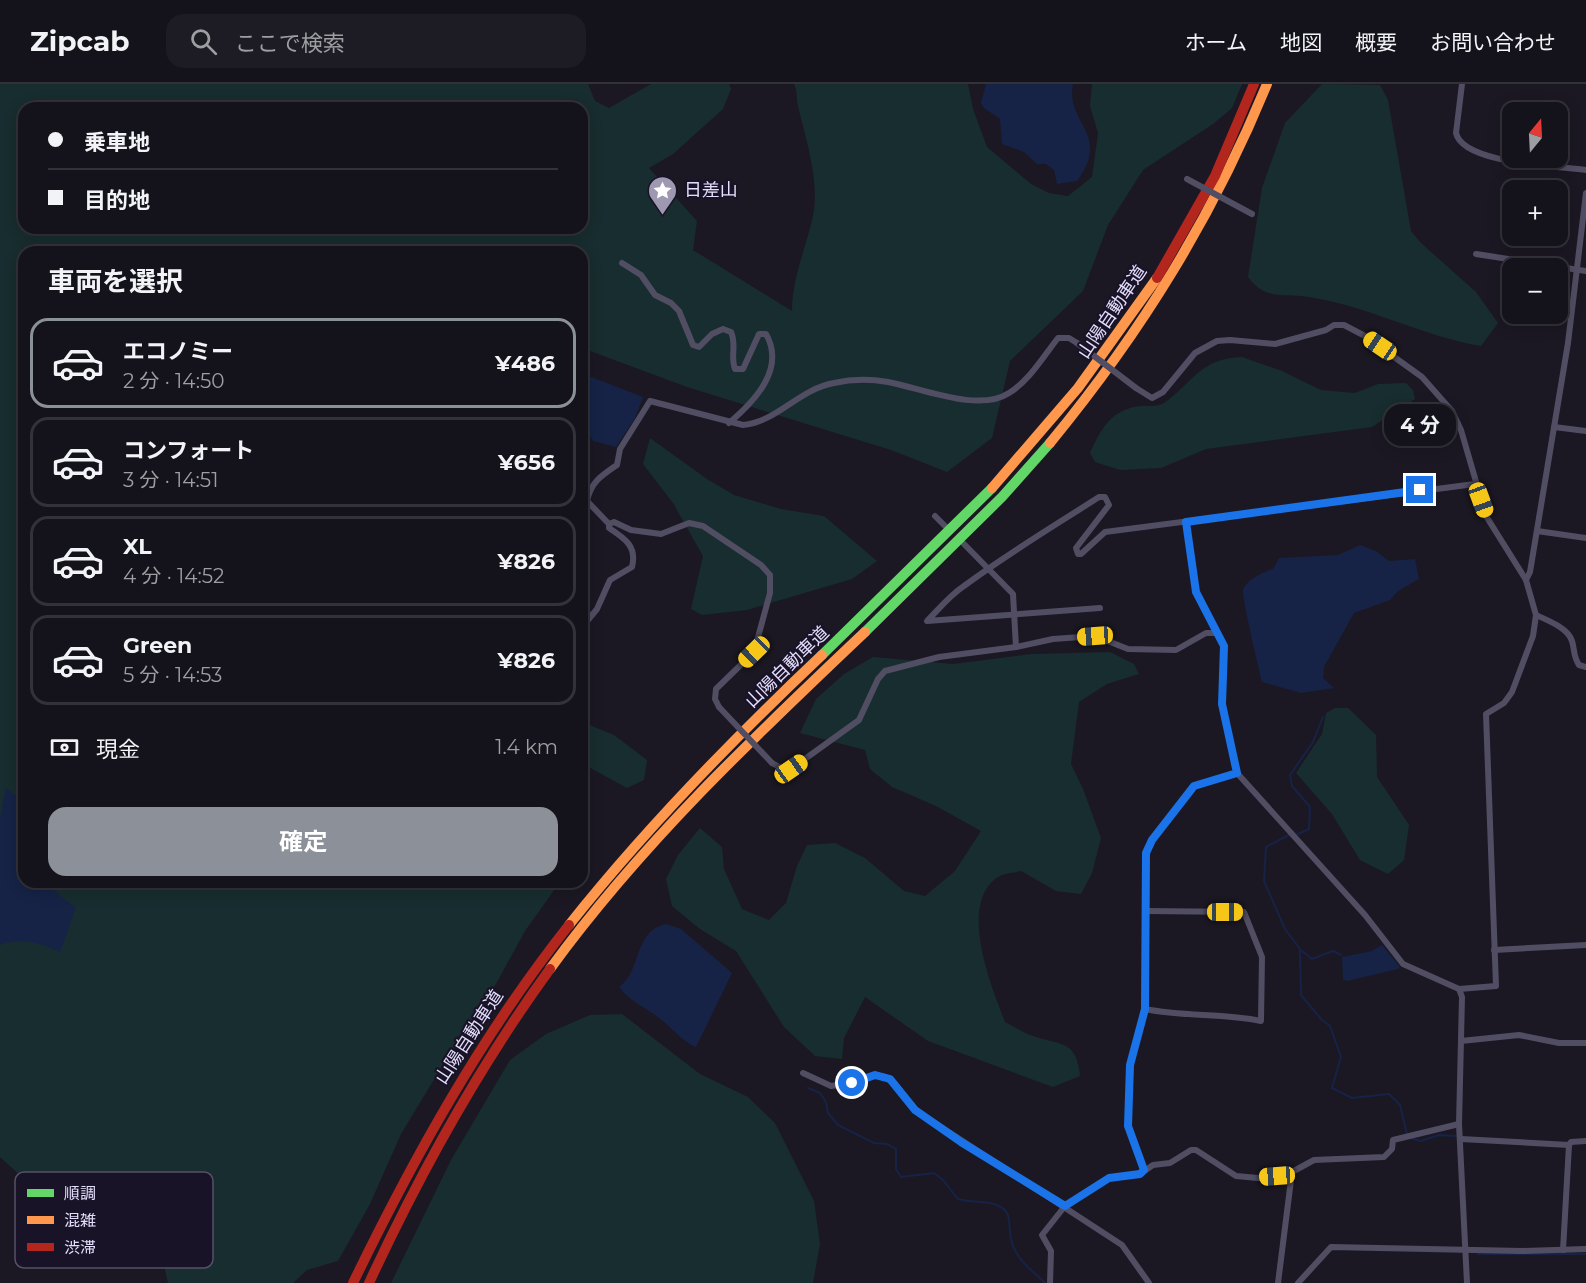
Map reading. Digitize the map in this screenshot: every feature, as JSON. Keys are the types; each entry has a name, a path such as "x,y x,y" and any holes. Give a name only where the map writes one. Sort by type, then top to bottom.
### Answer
{"highway":[{"name":"山陽自動車道","path":"353,1283 393,1199 434,1123 476,1053 562,931 640,838 713,760 930,551 1046,428 1094,369 1158,274 1213,175 1254,84"},
{"name":"山陽自動車道","path":"369,1283 406,1204 488,1059 538,984 579,930 649,846 701,791 940,560 1003,495 1058,434 1105,375 1142,325 1201,225 1242,143 1267,84"}],"street":[{"path":"1462,84 1456,133 1457,138 1476,154 1586,170"},
{"path":"1187,179 1252,214"},
{"path":"1526,580 1530,572 1554,427 1578,270 1586,193"},
{"path":"1476,254 1586,271"},
{"path":"622,263 641,275 655,295 671,303 679,311 693,345 699,347 712,334 723,330 731,332 734,340 732,358 735,369 744,369 759,334 766,334 772,362 764,386 757,398 729,423"},
{"path":"588,496 595,480 617,465 620,449 650,400 729,423 755,424 812,389 850,380 889,382 945,395 992,401 1002,398 1019,387 1058,338 1069,338 1077,343 1152,398 1163,392 1187,360 1217,341 1252,341 1275,344 1326,330 1334,325 1344,325 1396,356 1422,378 1452,411 1461,430 1486,516 1526,580 1536,615 1533,636 1512,692 1504,703 1486,714 1496,986 1459,989 1403,964 1365,915 1237,773 1222,704 1224,646 1215,633 1196,592 1186,522"},
{"path":"1554,427 1586,431"},
{"path":"1100,608 927,621 962,586 991,569 1011,552 1099,497 1105,497 1109,505 1076,548 1078,554 1081,554 1105,532 1475,484"},
{"path":"588,502 609,524 609,528 620,534 635,554 632,567 610,580 597,609 588,620"},
{"path":"935,516 946,526"},
{"path":"609,524 614,522 632,530 661,534 689,523 703,526 760,565 770,575 771,593 758,643 754,652 716,689 715,699 718,707 772,763 781,768 791,769 859,720 878,679 885,672 939,657 1016,647 1053,639 1095,636 1128,649 1176,650 1206,633 1215,633"},
{"path":"1537,531 1586,538"},
{"path":"964,544 1013,594 1016,647"},
{"path":"1536,615 1559,627 1569,636 1572,641 1572,654 1579,665 1586,667"},
{"path":"1144,1170 1128,1126 1130,1065 1145,1009 1144,868 1146,853 1152,840 1194,786 1237,773"},
{"path":"1145,1009 1178,1016 1231,1015 1261,1021 1262,957 1244,912 1146,911"},
{"path":"1494,950 1586,945"},
{"path":"1459,989 1462,997 1459,1124 1467,1283"},
{"path":"1461,1041 1519,1035 1559,1043 1586,1043"},
{"path":"803,1073 831,1086 852,1083 875,1075 890,1079 915,1110 1122,1245 1149,1283"},
{"path":"1050,1283 1051,1251 1042,1235 1065,1206 1109,1178 1140,1174 1144,1170 1170,1163 1191,1150 1196,1150 1236,1176 1277,1176 1292,1172 1314,1160 1384,1157 1392,1149 1393,1140 1459,1124"},
{"path":"1461,1139 1569,1145 1571,1142 1586,1141"},
{"path":"1563,1250 1569,1145"},
{"path":"1278,1283 1292,1172"},
{"path":"1298,1283 1331,1247 1586,1249"}],"green space":[{"path":"0,84 588,84 595,101 609,108 651,84 729,84 731,89 723,109 673,154 649,168 697,221 693,250 792,311 794,287 815,202 811,161 794,84 968,84 973,109 987,147 1031,184 1049,193 1068,196 1092,177 1098,133 1090,106 1092,84 1242,84 1232,108 1213,124 1143,170 1108,225 1083,291 1010,361 992,438 947,472 891,450 687,387 588,350 588,246 18,246 18,888 556,888 525,931 480,1013 444,1063 401,1134 370,1204 338,1261 307,1270 293,1283 168,1283 165,1268 213,1268 213,1172 16,1172 0,1157"},
{"path":"1322,84 1380,85 1388,100 1411,231 1421,243 1476,292 1498,323 1481,346 1438,335 1331,301 1268,293 1261,290 1248,277 1262,188 1285,123"},
{"path":"1242,357 1282,371 1321,390 1355,393 1378,384 1406,383 1413,390 1415,399 1372,427 1206,449 1161,468 1120,470 1095,462 1090,453 1103,428 1122,411 1162,404 1198,372 1216,362"},
{"path":"650,438 707,479 734,495 781,509 824,516 877,561 852,579 747,610 702,615 691,609 703,556 673,503 643,464"},
{"path":"1110,652 1134,664 1139,674 1107,684 1079,702 1071,764 1101,838 1092,873 1081,894 1056,891 1021,871 1003,875 998,877 986,890 980,906 981,947 1005,1022 1032,1036 1067,1047 1076,1057 1080,1076 1053,1087 928,1041 865,997 844,1038 842,1059 815,1056 784,1027 736,951 700,929 672,906 666,879 678,855 700,828 722,847 724,869 742,909 769,920 786,903 797,866 807,845 835,843 865,858 904,891 925,896 955,871 981,831 936,806 892,787 870,769 865,750 800,733 816,699 844,674 873,657 953,664 1031,654"},
{"path":"1335,708 1348,708 1376,735 1377,777 1409,825 1404,860 1388,874 1360,860 1332,814 1296,773 1322,734 1326,713"},
{"path":"588,724 614,735 647,760 644,780 627,788 588,767"},
{"path":"622,1014 700,1074 748,1097 775,1123 814,1201 820,1244 813,1283 391,1283 451,1160 510,1060 546,1034 590,1015"}],"water":[{"path":"986,84 1073,84 1072,97 1075,109 1089,140 1090,152 1087,165 1077,181 1057,184 1054,170 1046,164 1037,164 1024,152 1002,144 1000,119 984,108 981,103"},
{"path":"588,376 643,397 635,418 616,447 593,441 588,432"},
{"path":"1360,545 1376,551 1389,561 1415,559 1419,579 1398,591 1390,600 1354,613 1324,667 1323,678 1334,688 1301,693 1262,682 1245,604 1243,590 1245,586 1256,576 1273,569 1279,558 1338,555"},
{"path":"6,788 18,797 18,888 51,888 76,908 60,952 23,941 0,945 0,817"},
{"path":"666,924 681,929 732,973 696,1047 682,1039 657,1016 629,997 619,987 626,980 648,935 655,928"},
{"path":"1382,945 1400,967 1398,969 1347,981 1343,979 1342,957 1372,951"}],"waterway":[{"path":"1296,835 1309,829 1310,807 1292,786 1290,775 1313,742 1323,717"},
{"path":"1289,835 1266,847 1264,881 1285,929 1300,949 1301,995 1330,1026 1341,1057 1332,1088 1352,1098 1389,1094 1400,1105 1407,1134"},
{"path":"1302,951 1312,959 1333,951 1341,955"},
{"path":"808,1088 820,1093 826,1102 828,1113 838,1125 874,1143 887,1144 896,1149 896,1169 901,1177 934,1173 943,1180 958,1199 995,1204 1003,1209 1008,1216 1011,1239 1016,1252 1045,1283"},
{"path":"1410,1138 1421,1141 1439,1135 1456,1136"},
{"path":"1478,1254 1586,1254"}],"traffic: fast":[{"path":"865,632 1002,497 1050,443"},
{"path":"822,655 992,488"}],"traffic: slow":[{"path":"1050,443 1145,316 1172,272 1223,181 1267,84"},
{"path":"992,488 1078,388 1157,278"},
{"path":"550,969 585,923 660,835 740,752 865,632"},
{"path":"569,925 659,819 755,719 822,655"}],"traffic: jam":[{"path":"1157,278 1215,176 1254,84"},
{"path":"353,1283 400,1189 451,1098 507,1010 569,925"},
{"path":"369,1283 409,1201 452,1122 499,1044 550,969"}],"place":[{"name":"日差山","path":"663,216"}],"route":[{"path":"852,1083 875,1075 890,1079 907,1103 915,1110 961,1142 1065,1206 1109,1178 1140,1174 1144,1170 1128,1126 1130,1065 1145,1009 1144,868 1146,853 1152,840 1194,786 1237,773 1222,704 1224,646 1196,592 1186,522 1420,490"}]}
